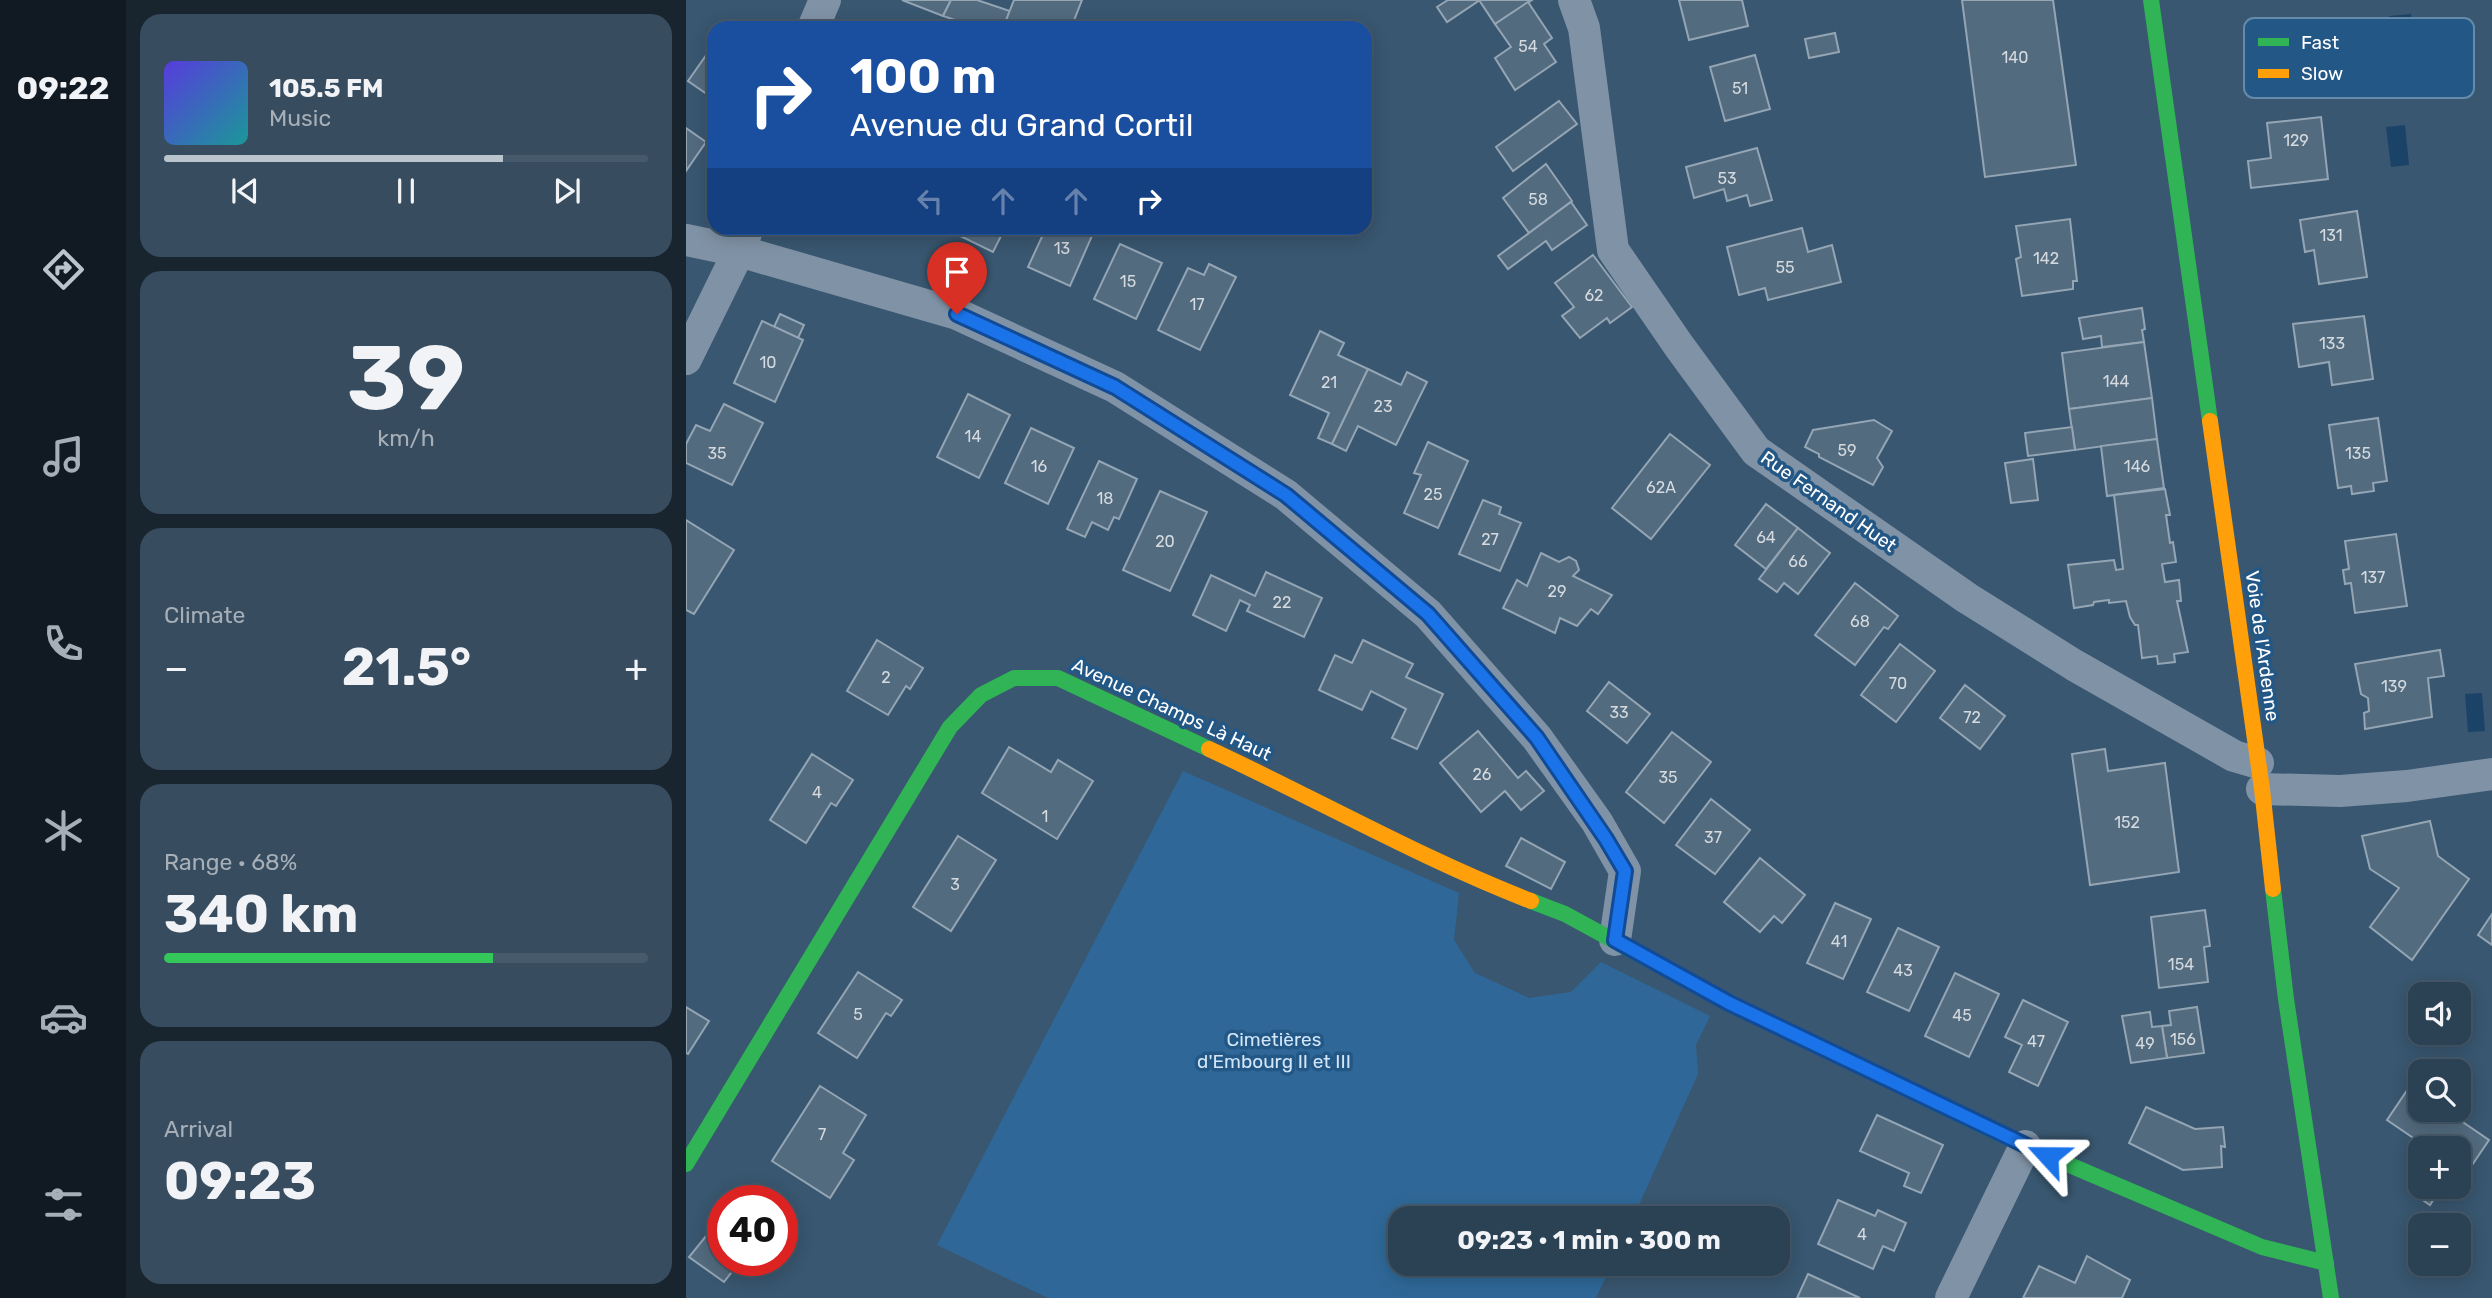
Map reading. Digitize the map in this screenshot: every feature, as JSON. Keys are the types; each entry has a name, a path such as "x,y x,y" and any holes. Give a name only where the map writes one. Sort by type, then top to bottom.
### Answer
{"street":[{"path":"816,21 825,0"},
{"name":"Rue Fernand Huet","path":"1574,0 1586,39 1613,250 1756,451 1967,598 2074,665 2234,756 2260,776 2340,791 2407,786 2492,774"},
{"name":"Voie de l'Ardenne","path":"2151,0 2260,776 2286,999 2331,1298"},
{"path":"686,359 744,239"},
{"path":"686,240 744,239 957,314 1115,387 1286,495 1428,614 1537,738 1597,822 1625,871 1615,940"},
{"name":"Avenue Champs Là Haut","path":"686,1164 950,727 981,695 1014,678 1058,678 1274,779 1401,845 1478,880 1565,914 1729,1003 2025,1146 2262,1247 2326,1264"},
{"path":"1951,1298 2025,1146"}],"green space":[{"name":"Cimetières d'Embourg II et III","path":"1183,771 1459,893 1454,940 1475,973 1529,998 1571,992 1601,962 1710,1016 1696,1045 1698,1074 1638,1206 1388,1206 1388,1276 1606,1276 1596,1298 1048,1298 937,1245"}],"shaded area":[{"path":"2411,14 2412,18 2389,18"},
{"path":"2405,125 2409,165 2391,167 2386,127"},
{"path":"2482,693 2485,731 2468,732 2465,694"}],"building":[{"path":"902,0 951,0 943,16"},
{"path":"951,0 977,0 1010,11 1006,21 958,21 943,16"},
{"path":"1014,0 1082,0 1074,21 1006,21"},
{"path":"1448,0 1480,0 1447,22 1437,7"},
{"path":"1479,0 1532,0 1495,24"},
{"path":"1679,0 1742,0 1748,26 1689,40"},
{"path":"1962,0 2053,0 2076,165 1985,177"},
{"path":"1528,2 1552,38 1544,44 1556,62 1515,90 1495,58 1511,47 1495,24"},
{"path":"1835,33 1839,52 1809,58 1805,39"},
{"path":"707,54 707,94 688,81"},
{"path":"1755,55 1770,109 1725,121 1710,67"},
{"path":"1559,101 1577,124 1513,171 1496,147"},
{"path":"2321,117 2328,179 2251,188 2248,161 2271,158 2267,123"},
{"path":"686,128 706,142 686,171"},
{"path":"1757,148 1772,200 1750,206 1747,195 1727,201 1724,189 1694,198 1686,167"},
{"path":"1546,164 1572,201 1529,233 1503,198"},
{"path":"1571,202 1587,225 1552,250 1546,241 1508,269 1498,256"},
{"path":"2357,211 2367,277 2319,284 2314,250 2305,252 2300,220"},
{"path":"2070,219 2077,281 2073,281 2073,289 2022,296 2016,259 2021,257 2016,226"},
{"path":"1802,228 1808,252 1832,245 1841,282 1768,300 1765,288 1739,295 1727,247"},
{"path":"958,235 1002,235 993,252"},
{"path":"1043,235 1092,235 1070,286 1028,267"},
{"path":"1120,244 1162,263 1136,319 1094,299"},
{"path":"1593,255 1632,307 1610,323 1607,318 1580,338 1562,316 1574,307 1555,283"},
{"path":"1209,264 1236,277 1200,350 1158,330 1188,268 1204,275"},
{"path":"2142,308 2144,342 2102,347 2101,336 2083,339 2079,318"},
{"path":"780,314 804,325 798,338 774,327"},
{"path":"2364,316 2373,379 2332,385 2329,362 2299,367 2293,324"},
{"path":"762,321 803,340 775,402 734,383"},
{"path":"1320,331 1344,343 1338,355 1368,369 1332,444 1318,438 1329,413 1290,395"},
{"path":"2144,342 2152,398 2069,409 2062,353"},
{"path":"1368,369 1401,385 1407,372 1427,382 1396,445 1358,426 1346,451 1332,444"},
{"path":"968,394 1010,415 979,478 937,457"},
{"path":"2152,398 2157,439 2075,450 2069,409"},
{"path":"724,404 763,423 732,485 686,463 686,444 696,425 710,431"},
{"path":"2378,418 2387,481 2373,483 2374,491 2352,494 2351,486 2338,488 2329,425"},
{"path":"1874,420 1892,431 1877,458 1883,467 1873,485 1805,447 1813,430"},
{"path":"2072,427 2075,450 2028,456 2025,433"},
{"path":"1031,428 1074,448 1048,504 1005,483"},
{"path":"1670,434 1710,465 1651,539 1612,508"},
{"path":"2157,439 2164,488 2107,496 2101,446"},
{"path":"1428,442 1468,461 1438,528 1404,513 1421,475 1414,473"},
{"path":"2033,459 2038,500 2011,503 2005,463"},
{"path":"1099,461 1137,479 1119,519 1114,517 1108,530 1092,522 1085,537 1067,529"},
{"path":"2165,489 2170,515 2166,515 2170,543 2173,542 2176,562 2162,564 2165,582 2179,580 2181,601 2177,601 2188,652 2174,654 2175,662 2158,664 2157,656 2142,658 2138,625 2135,625 2130,617 2126,601 2094,602 2093,605 2074,608 2068,565 2114,560 2116,570 2123,569 2114,495"},
{"path":"1160,491 1207,512 1170,591 1123,570"},
{"path":"1483,500 1501,507 1499,514 1521,523 1500,571 1459,554"},
{"path":"1766,504 1798,528 1766,569 1735,545"},
{"path":"686,520 734,550 694,614 686,610"},
{"path":"1798,528 1830,553 1798,594 1784,583 1777,592 1759,579"},
{"path":"2396,534 2407,606 2355,613 2351,583 2345,584 2343,570 2349,569 2345,541"},
{"path":"1541,553 1559,562 1569,557 1576,561 1579,570 1573,576 1612,595 1598,614 1591,609 1577,626 1560,618 1555,633 1503,608 1517,580 1527,586"},
{"path":"1266,572 1322,598 1304,637 1247,611 1250,605 1240,600 1226,631 1193,615 1211,575 1255,596"},
{"path":"1855,583 1898,616 1888,629 1884,627 1855,665 1815,635"},
{"path":"877,640 923,668 910,689 906,686 888,715 847,691"},
{"path":"1363,640 1413,664 1406,677 1443,694 1417,749 1392,738 1406,709 1371,691 1362,710 1319,690 1335,655 1352,663"},
{"path":"1900,644 1935,671 1896,722 1861,695"},
{"path":"2440,650 2444,676 2428,678 2432,717 2365,729 2364,713 2369,711 2368,698 2361,694 2355,664"},
{"path":"1609,682 1650,714 1627,743 1587,711"},
{"path":"1965,685 2005,716 1980,749 1940,718"},
{"path":"1478,731 1518,778 1526,771 1544,791 1521,810 1505,791 1481,812 1440,763"},
{"path":"1672,732 1711,762 1664,823 1626,792"},
{"path":"1009,747 1051,772 1058,760 1093,781 1057,839 982,793"},
{"path":"2105,749 2108,771 2165,763 2179,872 2090,885 2072,754"},
{"path":"812,754 853,780 836,806 831,803 806,843 770,820"},
{"path":"1711,799 1750,830 1715,874 1676,845"},
{"path":"2430,821 2438,856 2469,879 2412,960 2370,927 2399,888 2370,869 2362,836"},
{"path":"958,836 996,860 951,931 913,907"},
{"path":"1521,838 1565,862 1551,889 1506,866"},
{"path":"1760,858 1805,895 1782,923 1774,916 1760,932 1724,902"},
{"path":"1835,903 1871,919 1843,979 1807,963"},
{"path":"2205,910 2210,946 2204,947 2208,982 2159,988 2151,917"},
{"path":"2492,914 2492,945 2478,935"},
{"path":"1898,928 1939,947 1909,1011 1867,992"},
{"path":"858,972 902,1000 891,1016 886,1013 857,1058 818,1033"},
{"path":"1955,973 1999,994 1969,1057 1925,1036"},
{"path":"2023,1000 2068,1022 2038,1086 2009,1072 2022,1045 2005,1037"},
{"path":"686,1007 709,1021 688,1054 686,1053"},
{"path":"2197,1007 2204,1053 2167,1058 2162,1026 2171,1025 2169,1011"},
{"path":"2150,1012 2152,1027 2162,1026 2167,1058 2131,1063 2122,1016"},
{"path":"820,1086 866,1115 843,1153 854,1160 830,1198 772,1161"},
{"path":"2408,1089 2408,1122 2463,1122 2489,1140 2471,1167 2471,1136 2410,1136 2387,1120"},
{"path":"2146,1107 2195,1129 2223,1127 2225,1147 2221,1146 2222,1167 2183,1170 2129,1143"},
{"path":"1877,1115 1943,1145 1921,1193 1904,1186 1909,1173 1860,1151"},
{"path":"2421,1199 2434,1199 2430,1205"},
{"path":"1838,1200 1875,1216 1878,1210 1906,1223 1894,1251 1883,1246 1873,1269 1818,1244"},
{"path":"707,1235 707,1270 689,1257"},
{"path":"2087,1256 2130,1280 2122,1298 2023,1298 2039,1266 2075,1283"},
{"path":"1808,1274 1860,1298 1797,1298"},
{"path":"716,1276 729,1276 724,1282"}],"traffic: fast":[{"path":"2151,0 2210,421"},
{"path":"686,1164 950,727 981,695 1014,678 1058,678 1209,749"},
{"path":"2273,889 2286,999 2331,1298"},
{"path":"1531,901 1565,914 1721,999 2025,1146 2262,1247 2326,1263"}],"traffic: slow":[{"path":"2210,421 2262,789 2273,889"},
{"path":"1209,749 1409,847 1531,901"}],"route":[{"path":"957,314 1115,387 1286,495 1428,614 1537,738 1597,822 1625,871 1615,940 1729,1003 2048,1156"}]}
